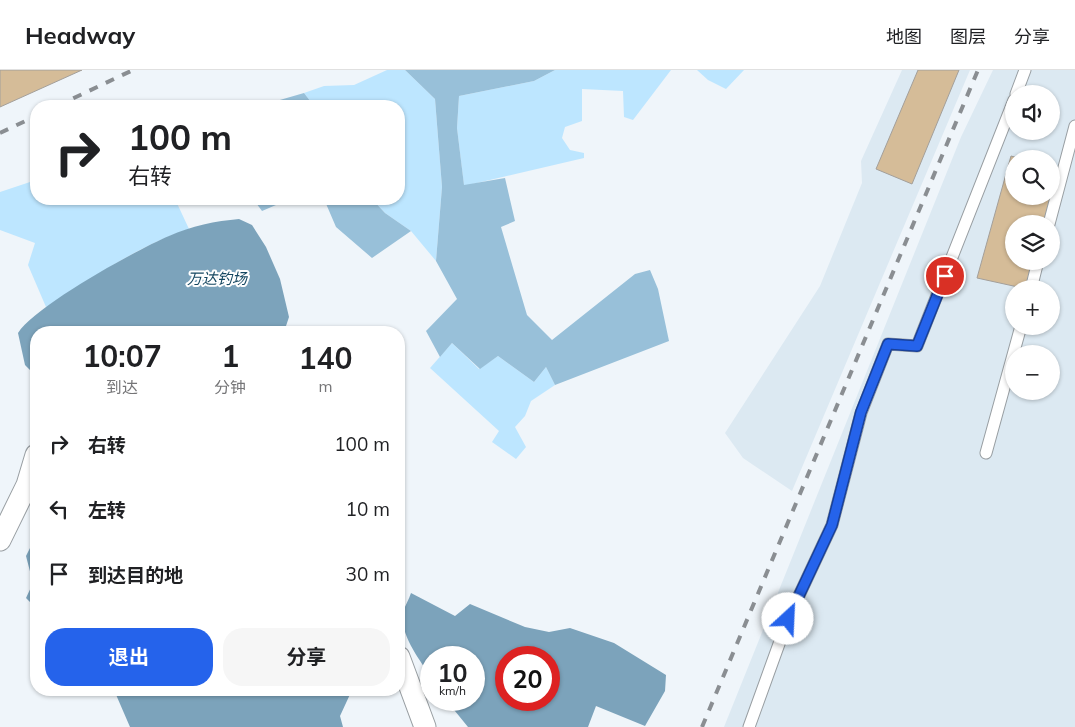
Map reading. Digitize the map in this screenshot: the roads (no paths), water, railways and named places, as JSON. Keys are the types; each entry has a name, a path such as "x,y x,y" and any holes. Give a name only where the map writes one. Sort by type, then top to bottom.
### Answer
{"street":[{"path":"0,540 30,475"},
{"path":"405,674 425,727"}],"lane":[{"path":"1019,85 1025,70"},
{"path":"749,727 788,619 832,525 861,412 888,344 917,346 1005,123"},
{"path":"1050,215 1075,126"},
{"path":"986,453 1019,335"}],"water":[{"name":"万达钓场","path":"239,219 252,225 266,247 280,279 289,317 286,326 30,326 30,370 25,365 18,333 44,308 111,266 154,243 186,229"},
{"path":"30,548 30,571 26,556"},
{"path":"30,589 30,602 26,598"},
{"path":"411,593 455,616 470,604 525,627 549,632 570,628 614,643 666,675 665,691 645,726 596,706 588,727 468,727 455,711 485,711 485,646 420,646 420,661 405,632 405,607"},
{"path":"117,696 349,696 340,716 343,727 130,727"}],"railway":[{"path":"70,100 133,70"},
{"path":"702,727 978,70"},
{"path":"0,133 30,119"}]}
